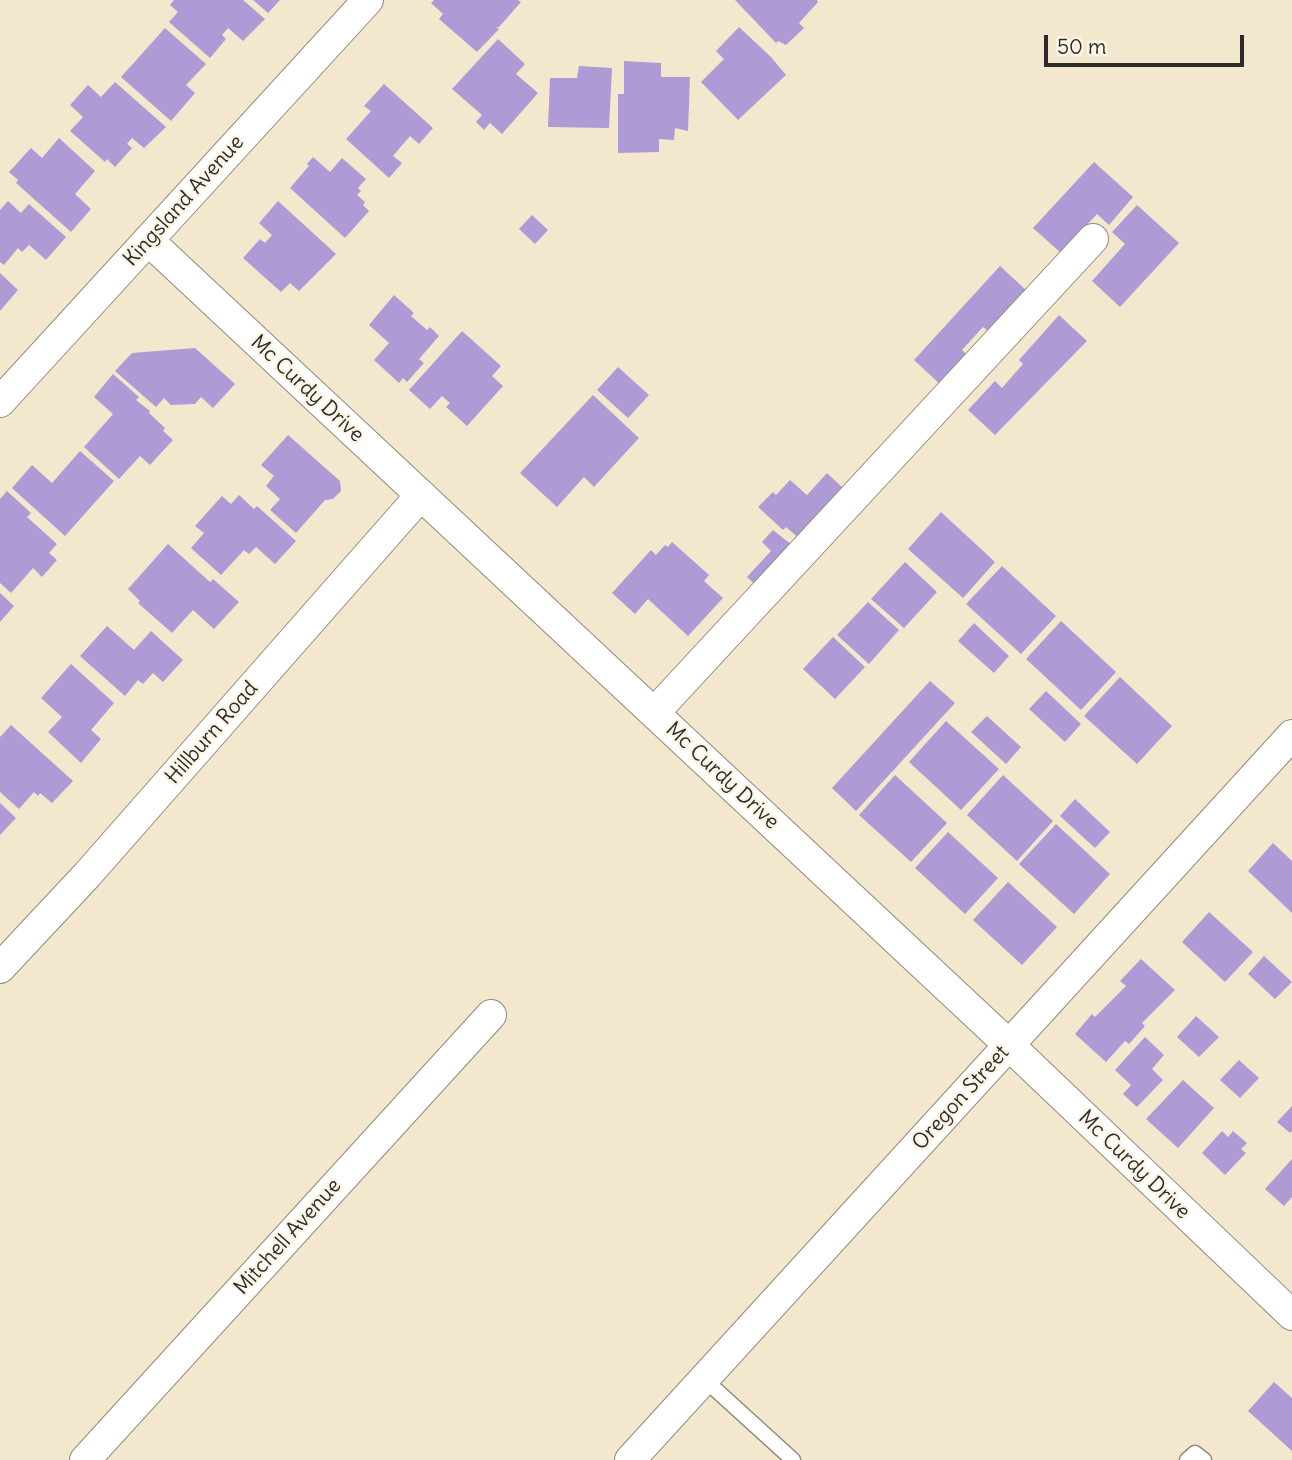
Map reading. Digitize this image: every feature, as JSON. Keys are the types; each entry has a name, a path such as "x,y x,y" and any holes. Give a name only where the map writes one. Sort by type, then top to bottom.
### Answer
{"street":[{"name":"Kingsland Avenue","path":"0,402 368,0"},
{"path":"654,713 1093,239"},
{"name":"Mc Curdy Drive","path":"148,240 1009,1045 1292,1315"},
{"name":"Hillburn Road","path":"0,968 88,876 421,495"},
{"name":"Oregon Street","path":"630,1460 1292,736"},
{"name":"Mitchell Avenue","path":"85,1460 491,1015"}],"lane":[{"path":"704,1379 793,1460"},
{"path":"1187,1460 1195,1453 1204,1460"}],"building":[{"path":"174,0 243,0 265,19 243,41 228,28 222,35 226,39 210,58 169,22 178,12 170,5"},
{"path":"253,0 280,0 268,13"},
{"path":"434,0 521,2 499,27 496,27 499,29 477,52 439,19 443,14 431,3"},
{"path":"735,0 818,2 799,23 804,28 786,45 778,41 776,43"},
{"path":"739,27 786,75 738,120 701,82 724,59 716,51"},
{"path":"165,28 206,64 186,85 195,93 171,121 121,77"},
{"path":"498,39 525,64 516,74 538,93 502,134 490,123 484,130 476,122 482,115 452,89"},
{"path":"624,61 661,63 661,77 690,77 688,131 675,128 674,140 659,139 659,152 618,153 618,94 624,94"},
{"path":"579,66 612,68 609,128 548,127 550,78 577,78"},
{"path":"115,82 166,127 144,148 132,138 127,144 132,148 115,167 107,159 105,162 70,131 83,117 70,105 88,85 101,97"},
{"path":"384,84 433,128 419,144 410,136 393,156 402,163 389,178 346,139 371,111 364,106"},
{"path":"59,138 95,171 75,194 91,209 71,232 16,183 18,180 9,172 31,148 42,158"},
{"path":"313,157 330,172 342,158 366,179 358,188 361,191 357,195 365,202 363,205 369,211 345,238 290,188 309,166 307,164"},
{"path":"1094,162 1133,197 1109,225 1097,214 1061,253 1033,228"},
{"path":"8,201 21,213 29,204 66,237 46,260 29,245 22,252 18,248 4,265 0,262 0,210"},
{"path":"278,201 336,254 299,291 290,283 281,292 243,258 260,239 265,243 272,235 259,223"},
{"path":"1137,205 1179,243 1120,307 1092,281 1125,244 1112,232"},
{"path":"532,215 548,230 535,244 519,229"},
{"path":"1000,266 1027,291 989,332 983,327 962,350 969,357 942,386 914,360"},
{"path":"0,273 18,290 0,311"},
{"path":"394,295 414,313 411,316 439,336 419,359 424,363 407,382 403,378 399,383 374,360 389,343 369,325"},
{"path":"1059,315 1087,341 995,435 968,410 995,381 1002,388 1023,364 1019,360"},
{"path":"462,331 501,366 492,376 503,386 467,426 446,407 450,403 442,396 430,409 409,390"},
{"path":"195,348 235,384 213,408 201,397 195,404 171,405 164,398 156,407 115,371 132,353"},
{"path":"618,367 649,395 628,418 597,390"},
{"path":"113,374 139,397 136,400 150,411 165,428 163,431 173,440 150,465 140,456 119,479 84,447 113,414 94,397"},
{"path":"593,395 639,438 594,487 584,477 557,507 520,473"},
{"path":"288,435 340,481 341,491 333,499 325,500 296,533 270,510 280,499 266,486 274,476 261,465"},
{"path":"80,451 114,481 65,536 12,488 32,465 52,483"},
{"path":"827,473 846,491 801,540 786,527 783,530 758,507 773,492 776,495 790,480 807,495"},
{"path":"7,491 31,513 27,517 57,544 49,553 57,560 42,577 33,568 11,593 0,583 0,499"},
{"path":"239,495 254,509 257,506 296,541 275,564 256,547 249,554 244,550 221,575 191,548 204,533 195,526 222,496 231,504"},
{"path":"941,512 995,562 963,598 908,549"},
{"path":"773,530 797,549 761,590 747,577 771,551 762,542"},
{"path":"672,542 709,575 704,581 723,598 688,636 648,599 635,614 612,593 651,550 656,555"},
{"path":"168,544 210,582 213,579 239,602 214,629 193,610 172,633 138,603 140,601 128,589"},
{"path":"905,562 937,592 904,628 871,599"},
{"path":"1002,566 1056,616 1021,654 966,604"},
{"path":"0,593 14,606 0,622"},
{"path":"868,602 899,630 869,664 837,635"},
{"path":"1061,621 1116,672 1081,710 1026,659"},
{"path":"974,623 1009,656 994,673 958,641"},
{"path":"107,626 134,650 151,631 183,660 163,682 153,673 143,684 138,680 125,696 80,656"},
{"path":"833,637 865,667 835,699 803,669"},
{"path":"71,664 114,703 91,730 101,739 81,763 48,732 62,717 41,698"},
{"path":"1120,677 1172,726 1137,764 1084,716"},
{"path":"930,681 955,703 856,811 832,788"},
{"path":"1046,691 1081,724 1065,742 1029,709"},
{"path":"987,716 1021,747 1006,764 971,732"},
{"path":"946,721 999,769 961,810 909,762"},
{"path":"11,725 73,781 52,803 40,793 38,796 34,792 19,809 0,792 0,737"},
{"path":"895,775 947,823 911,862 859,815"},
{"path":"1003,775 1053,821 1017,861 967,815"},
{"path":"1075,799 1110,832 1095,848 1060,816"},
{"path":"0,803 16,818 0,835"},
{"path":"1056,824 1110,874 1074,914 1019,864"},
{"path":"948,832 998,878 965,914 915,868"},
{"path":"1273,843 1292,861 1292,913 1248,871"},
{"path":"1008,882 1057,927 1022,965 973,920"},
{"path":"1209,912 1253,952 1225,982 1182,942"},
{"path":"1264,956 1292,982 1275,999 1248,974"},
{"path":"1141,959 1175,990 1142,1023 1145,1026 1129,1044 1125,1041 1106,1062 1075,1034 1092,1014 1095,1017 1126,986 1120,981"},
{"path":"1196,1016 1219,1037 1199,1057 1177,1037"},
{"path":"1145,1037 1164,1055 1152,1069 1163,1080 1137,1107 1123,1094 1131,1085 1115,1070"},
{"path":"1239,1060 1259,1078 1240,1098 1220,1080"},
{"path":"1183,1080 1214,1108 1178,1148 1146,1119"},
{"path":"1292,1106 1292,1131 1290,1133 1277,1122"},
{"path":"1222,1131 1228,1137 1233,1131 1247,1143 1241,1149 1246,1153 1225,1175 1202,1153"},
{"path":"1292,1159 1292,1197 1284,1206 1265,1189"},
{"path":"1274,1382 1292,1398 1292,1451 1248,1411"}]}
